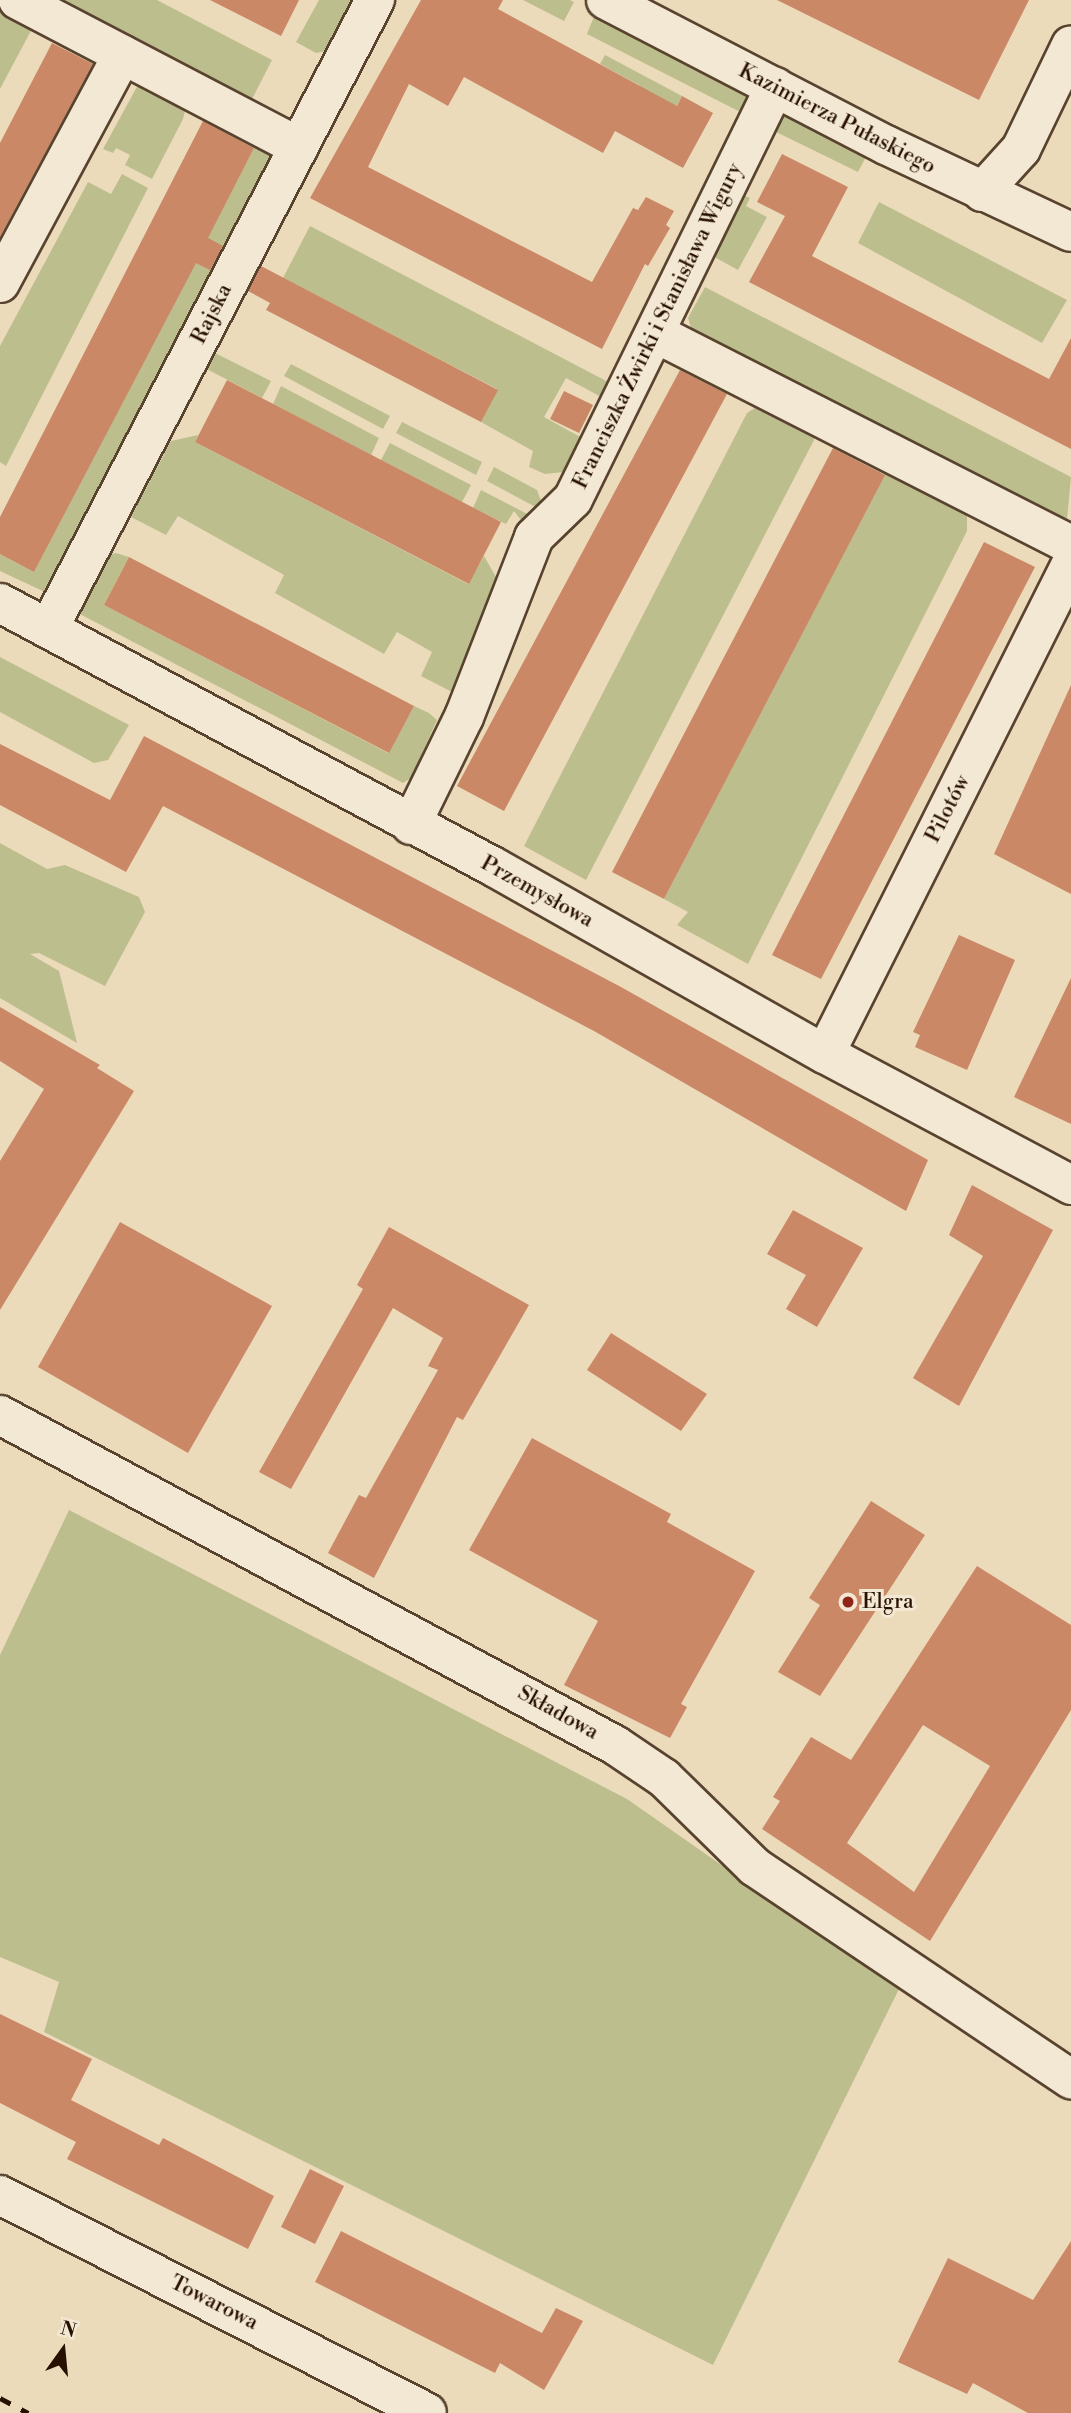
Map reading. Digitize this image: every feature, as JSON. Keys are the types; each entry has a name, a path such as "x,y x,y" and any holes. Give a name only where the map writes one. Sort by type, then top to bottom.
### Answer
{"street":[{"path":"18,0 299,147"},
{"name":"Rajska","path":"49,628 375,0"},
{"name":"Kazimierza Pułaskiego","path":"606,0 982,192 1071,232"},
{"path":"982,192 1021,149 1071,45"},
{"path":"0,283 122,55"},
{"name":"Franciszka Żwirki i Stanisława Wigury","path":"411,825 464,717 534,537 573,499 775,88"},
{"path":"655,333 1071,545"},
{"name":"Pilotów","path":"825,1054 1071,564"},
{"name":"Przemysłowa","path":"0,603 411,825 825,1054 1071,1185"},
{"name":"Składowa","path":"0,1415 615,1745 664,1778 755,1867 1071,2079"},
{"name":"Towarowa","path":"0,2195 427,2413"}],"green space":[{"path":"47,0 157,0 272,60 249,105"},
{"path":"319,0 357,0 331,50 316,53 296,42"},
{"path":"523,0 570,0 574,2 564,21"},
{"path":"0,4 34,25 0,89"},
{"path":"595,14 748,90 754,106 752,118 587,34"},
{"path":"605,55 682,96 665,128 639,85 600,64"},
{"path":"139,83 187,103 183,119 152,179 125,165 130,155 116,148 113,153 103,149"},
{"path":"784,110 868,153 858,172 774,131"},
{"path":"256,144 273,154 271,174 47,593 0,571 0,554 34,572"},
{"path":"122,174 148,188 6,466 0,462 0,346 88,182 111,194"},
{"path":"743,195 750,198 746,206 767,217 738,270 716,258 717,247"},
{"path":"879,202 1067,300 1042,343 858,243"},
{"path":"310,226 612,384 603,398 566,378 544,417 584,439 564,472 545,474 529,467 533,451 481,422 497,389 283,278"},
{"path":"705,287 1071,477 1067,520 1054,523 692,331 688,318"},
{"path":"209,350 271,381 262,398 201,366"},
{"path":"291,364 390,416 383,429 284,376"},
{"path":"281,386 379,438 371,455 273,404"},
{"path":"761,404 811,428 814,440 586,880 524,846 747,413"},
{"path":"402,422 482,462 476,475 396,433"},
{"path":"198,435 195,442 468,584 484,556 505,593 454,693 421,676 432,652 397,632 384,654 275,593 284,575 178,516 166,535 131,517 171,441"},
{"path":"390,443 471,485 462,502 381,460"},
{"path":"494,467 537,490 545,512 487,481"},
{"path":"888,468 967,511 967,531 748,964 677,925 688,912 664,899"},
{"path":"481,490 541,521 534,537 514,511 506,524 473,508"},
{"path":"116,553 129,557 104,605 388,753 414,706 429,713 437,720 411,778 403,783 76,612 104,556"},
{"path":"0,657 129,725 108,760 94,763 0,712"},
{"path":"0,843 47,869 65,865 139,897 145,912 105,986 39,953 30,954 59,971 77,1043 0,998"},
{"path":"69,1510 627,1799 899,1989 713,2365 44,2032 59,1982 0,1957 0,1655"}],"building":[{"path":"210,0 299,0 281,36"},
{"path":"421,0 503,0 498,9 677,106 682,96 713,113 683,168 615,131 603,153 464,77 448,106 409,84 368,167 592,282 633,208 638,210 646,197 674,211 666,225 670,228 648,266 645,264 602,349 310,198"},
{"path":"777,0 1029,0 979,100"},
{"path":"52,43 93,64 0,237 0,143"},
{"path":"203,121 254,148 208,238 223,246 210,270 196,263 34,572 0,554 0,517"},
{"path":"782,154 848,187 812,256 1049,379 1071,338 1071,449 749,282 785,216 757,202"},
{"path":"261,266 498,390 481,422 266,310 270,303 248,291"},
{"path":"680,370 727,394 504,811 457,786"},
{"path":"227,380 501,522 469,584 195,442"},
{"path":"564,391 593,405 579,433 550,419"},
{"path":"833,448 885,475 664,899 612,872"},
{"path":"984,542 1035,567 821,979 772,955"},
{"path":"129,557 414,706 389,753 104,605"},
{"path":"1071,685 1071,894 994,854"},
{"path":"144,736 621,987 928,1160 906,1211 594,1031 163,806 126,872 0,805 0,744 110,800"},
{"path":"959,935 1015,960 967,1070 915,1047 920,1035 913,1032"},
{"path":"1071,978 1071,1124 1014,1097"},
{"path":"0,1007 100,1065 97,1068 134,1091 0,1310 0,1161 44,1089 0,1061"},
{"path":"972,1185 1053,1230 959,1406 913,1378 983,1256 949,1235"},
{"path":"793,1210 863,1248 817,1327 786,1309 806,1275 767,1254"},
{"path":"120,1222 272,1306 188,1453 38,1367"},
{"path":"389,1227 529,1305 463,1420 457,1417 374,1578 328,1553 359,1495 366,1498 438,1370 428,1366 443,1338 393,1308 291,1489 259,1472 363,1289 357,1285"},
{"path":"611,1333 707,1394 681,1431 587,1370"},
{"path":"532,1438 671,1514 667,1522 755,1571 681,1704 687,1707 670,1738 564,1685 598,1621 469,1550"},
{"name":"Elgra","path":"871,1501 925,1535 820,1696 778,1672 820,1605 809,1598"},
{"path":"977,1566 1071,1625 1071,1710 930,1941 762,1829 780,1801 773,1797 811,1737 851,1760","holes":["923,1725 990,1766 914,1892 847,1843"]},
{"path":"0,2014 92,2059 71,2100 159,2145 163,2138 274,2196 248,2249 67,2159 76,2142 0,2103"},
{"path":"310,2169 344,2186 315,2244 281,2227"},
{"path":"341,2231 542,2333 556,2308 583,2321 544,2390 500,2363 495,2373 315,2282"},
{"path":"1071,2241 1071,2413 1028,2413 973,2383 967,2394 898,2362 948,2258 1033,2300"}],"railway":[{"path":"0,2398 28,2413"}],"place":[{"name":"Elgra","path":"848,1602"}]}
